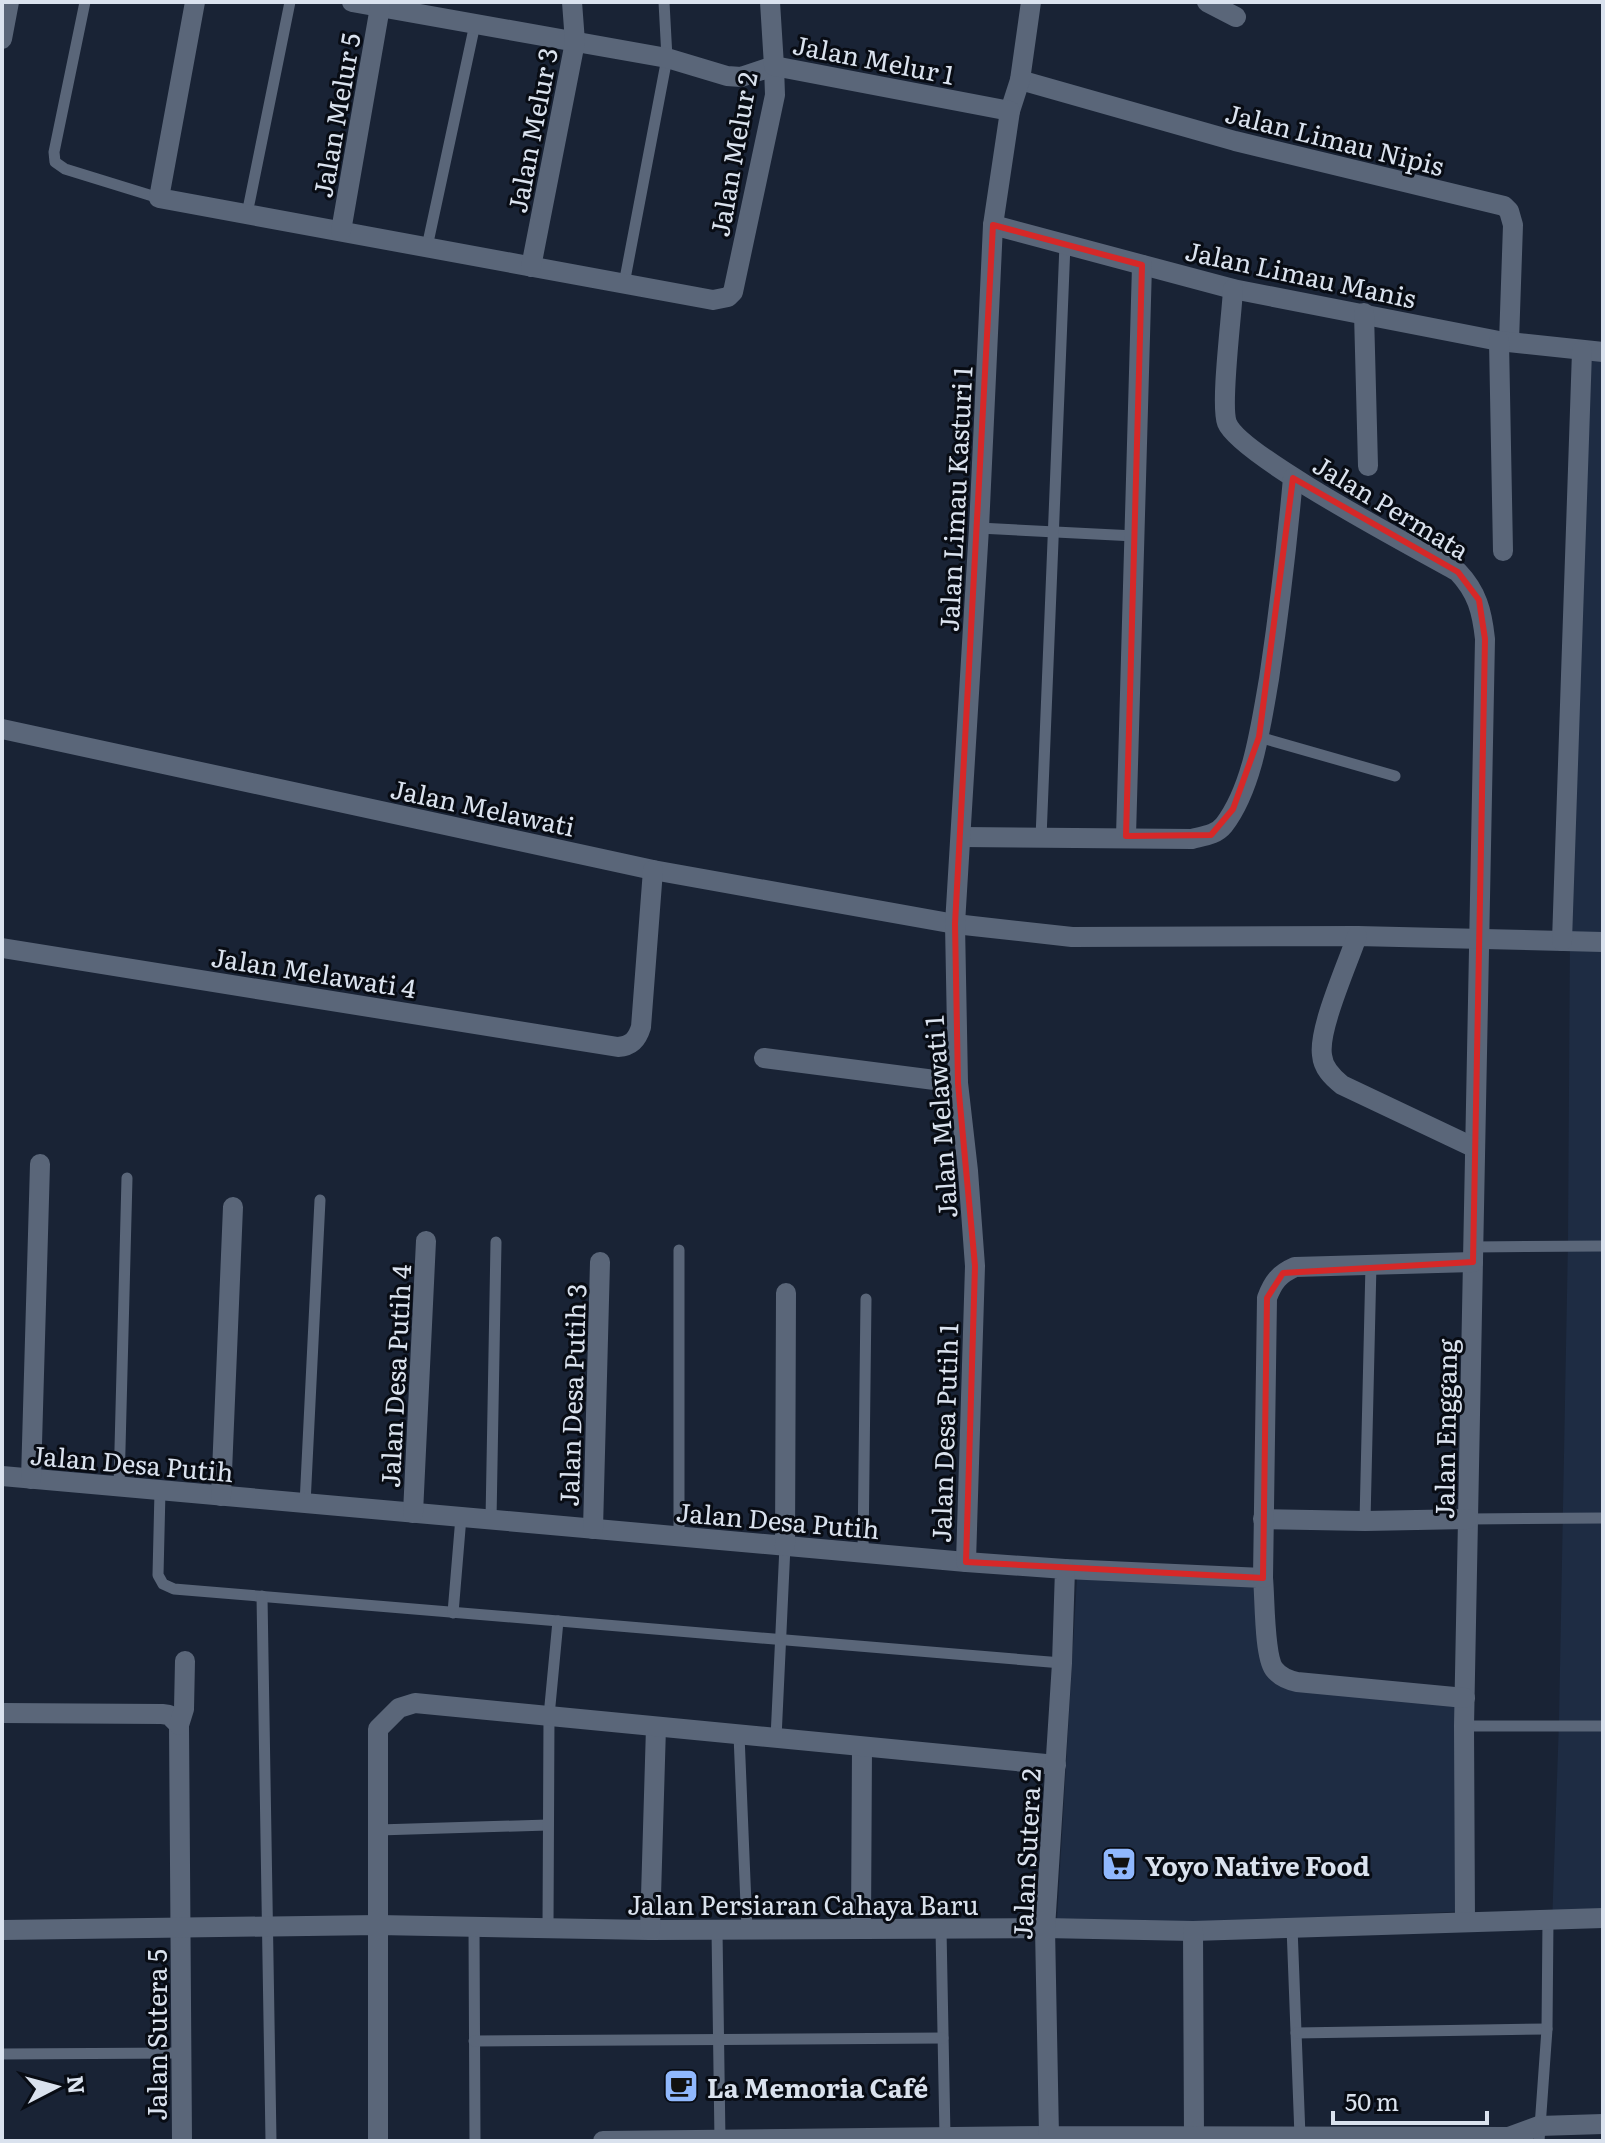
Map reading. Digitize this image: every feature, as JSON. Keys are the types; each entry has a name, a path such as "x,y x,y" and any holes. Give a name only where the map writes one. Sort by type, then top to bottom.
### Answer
{"street":[{"path":"3,28 9,2"},
{"path":"195,2 159,198 624,284"},
{"name":"Jalan Melur 1","path":"352,2 667,58 727,76 741,77 774,66 1010,111"},
{"name":"Jalan Melur 3","path":"531,267 575,42 572,2"},
{"name":"Jalan Melur 2","path":"624,284 713,300 728,297 735,285 775,95 770,2"},
{"name":"Jalan Limau Kasturi 1","path":"955,924 979,528 993,225 1031,2"},
{"path":"1207,2 1236,17"},
{"name":"Jalan Melur 5","path":"341,231 380,7"},
{"name":"Jalan Limau Nipis","path":"1020,80 1241,142 1504,206 1513,225 1504,342"},
{"name":"Jalan Limau Manis","path":"993,225 1233,289 1504,342 1593,352"},
{"path":"1142,265 1135,536 1143,837"},
{"name":"Jalan Permata","path":"1233,289 1225,410 1228,425 1238,437 1293,478 1458,572 1479,600 1485,639 1479,939"},
{"path":"1364,313 1368,466"},
{"path":"1503,551 1504,342"},
{"path":"1562,941 1593,352"},
{"path":"961,837 1192,839 1211,835 1223,827 1245,783 1259,737 1281,601 1293,478"},
{"name":"Jalan Melawati","path":"2,729 653,870 955,924 1072,937 1357,936 1603,942"},
{"name":"Jalan Melawati 4","path":"2,948 618,1047 633,1042 641,1027 653,870"},
{"name":"Jalan Melawati 1","path":"955,924 958,1083 975,1266 972,1306"},
{"path":"1357,936 1324,1034 1321,1053 1324,1065 1331,1077 1342,1085 1475,1148"},
{"name":"Jalan Enggang","path":"1465,1920 1464,1726 1479,939"},
{"path":"764,1058 958,1083"},
{"path":"31,1479 40,1164"},
{"path":"221,1496 233,1207"},
{"name":"Jalan Desa Putih 4","path":"413,1513 426,1241"},
{"path":"1465,1698 1297,1682 1281,1676 1269,1654 1263,1578 1263,1519 1267,1298 1272,1283 1295,1267 1473,1255"},
{"name":"Jalan Desa Putih 3","path":"593,1529 600,1262"},
{"path":"785,1546 786,1293"},
{"name":"Jalan Desa Putih 1","path":"966,1562 972,1306"},
{"name":"Jalan Desa Putih","path":"2,1476 966,1562 1263,1578"},
{"path":"1263,1519 1468,1519"},
{"name":"Jalan Sutera 2","path":"1049,2139 1045,1928 1065,1569"},
{"name":"Jalan Sutera 5","path":"182,2141 179,1725 184,1709 185,1661"},
{"path":"378,2141 378,1729 399,1708 415,1703 1056,1765"},
{"path":"2,1713 162,1714 169,1715 179,1725"},
{"path":"650,1930 656,1727"},
{"path":"861,1929 862,1747"},
{"name":"Jalan Persiaran Cahaya Baru","path":"2,1930 378,1925 650,1930 1045,1928 1193,1931 1603,1918"},
{"path":"1193,1931 1194,2137"},
{"path":"603,2141 945,2136 1049,2139 1300,2136 1516,2139 1603,2124"}],"lane":[{"path":"85,2 54,152 55,162 65,169 159,198"},
{"path":"247,214 290,2"},
{"path":"624,284 667,58 664,2"},
{"path":"427,247 475,24"},
{"path":"1041,838 1065,244"},
{"path":"979,528 1135,536"},
{"path":"1259,737 1395,776"},
{"path":"119,1487 127,1178"},
{"path":"305,1504 320,1200"},
{"path":"491,1520 496,1242"},
{"path":"1473,1255 1603,1246"},
{"path":"679,1250 679,1537"},
{"path":"1365,1521 1371,1264"},
{"path":"863,1553 866,1299"},
{"path":"160,1491 158,1575 163,1584 186,1591 1062,1663"},
{"path":"453,1613 461,1517"},
{"path":"1468,1519 1603,1518"},
{"path":"776,1738 785,1546"},
{"path":"262,1596 271,2141"},
{"path":"548,1928 549,1716 558,1621"},
{"path":"1464,1726 1603,1726"},
{"path":"739,1735 747,1929"},
{"path":"378,1830 548,1825"},
{"path":"1539,2133 1547,2029 1548,1919"},
{"path":"474,1927 475,2141"},
{"path":"1292,1927 1300,2136"},
{"path":"941,1929 945,2136"},
{"path":"717,1930 720,2140"},
{"path":"1296,2033 1547,2029"},
{"path":"474,2041 943,2038"},
{"path":"2,2054 182,2053"}],"highlighted area":[{"path":"993,225 1142,265 1126,836 1211,835 1233,809 1259,737 1293,478 1458,572 1479,600 1485,639 1473,1262 1283,1273 1267,1298 1263,1578 966,1562 975,1266 958,1083 955,924"}],"shaded area":[{"path":"1591,343 1603,343 1603,1925 1552,1926 1568,1241 1570,932"},
{"path":"1077,1578 1256,1586 1270,1677 1473,1705 1472,1911 1191,1923 1057,1919"}],"place":[{"name":"Yoyo Native Food","path":"1119,1864"},
{"name":"La Memoria Café","path":"681,2086"}]}
